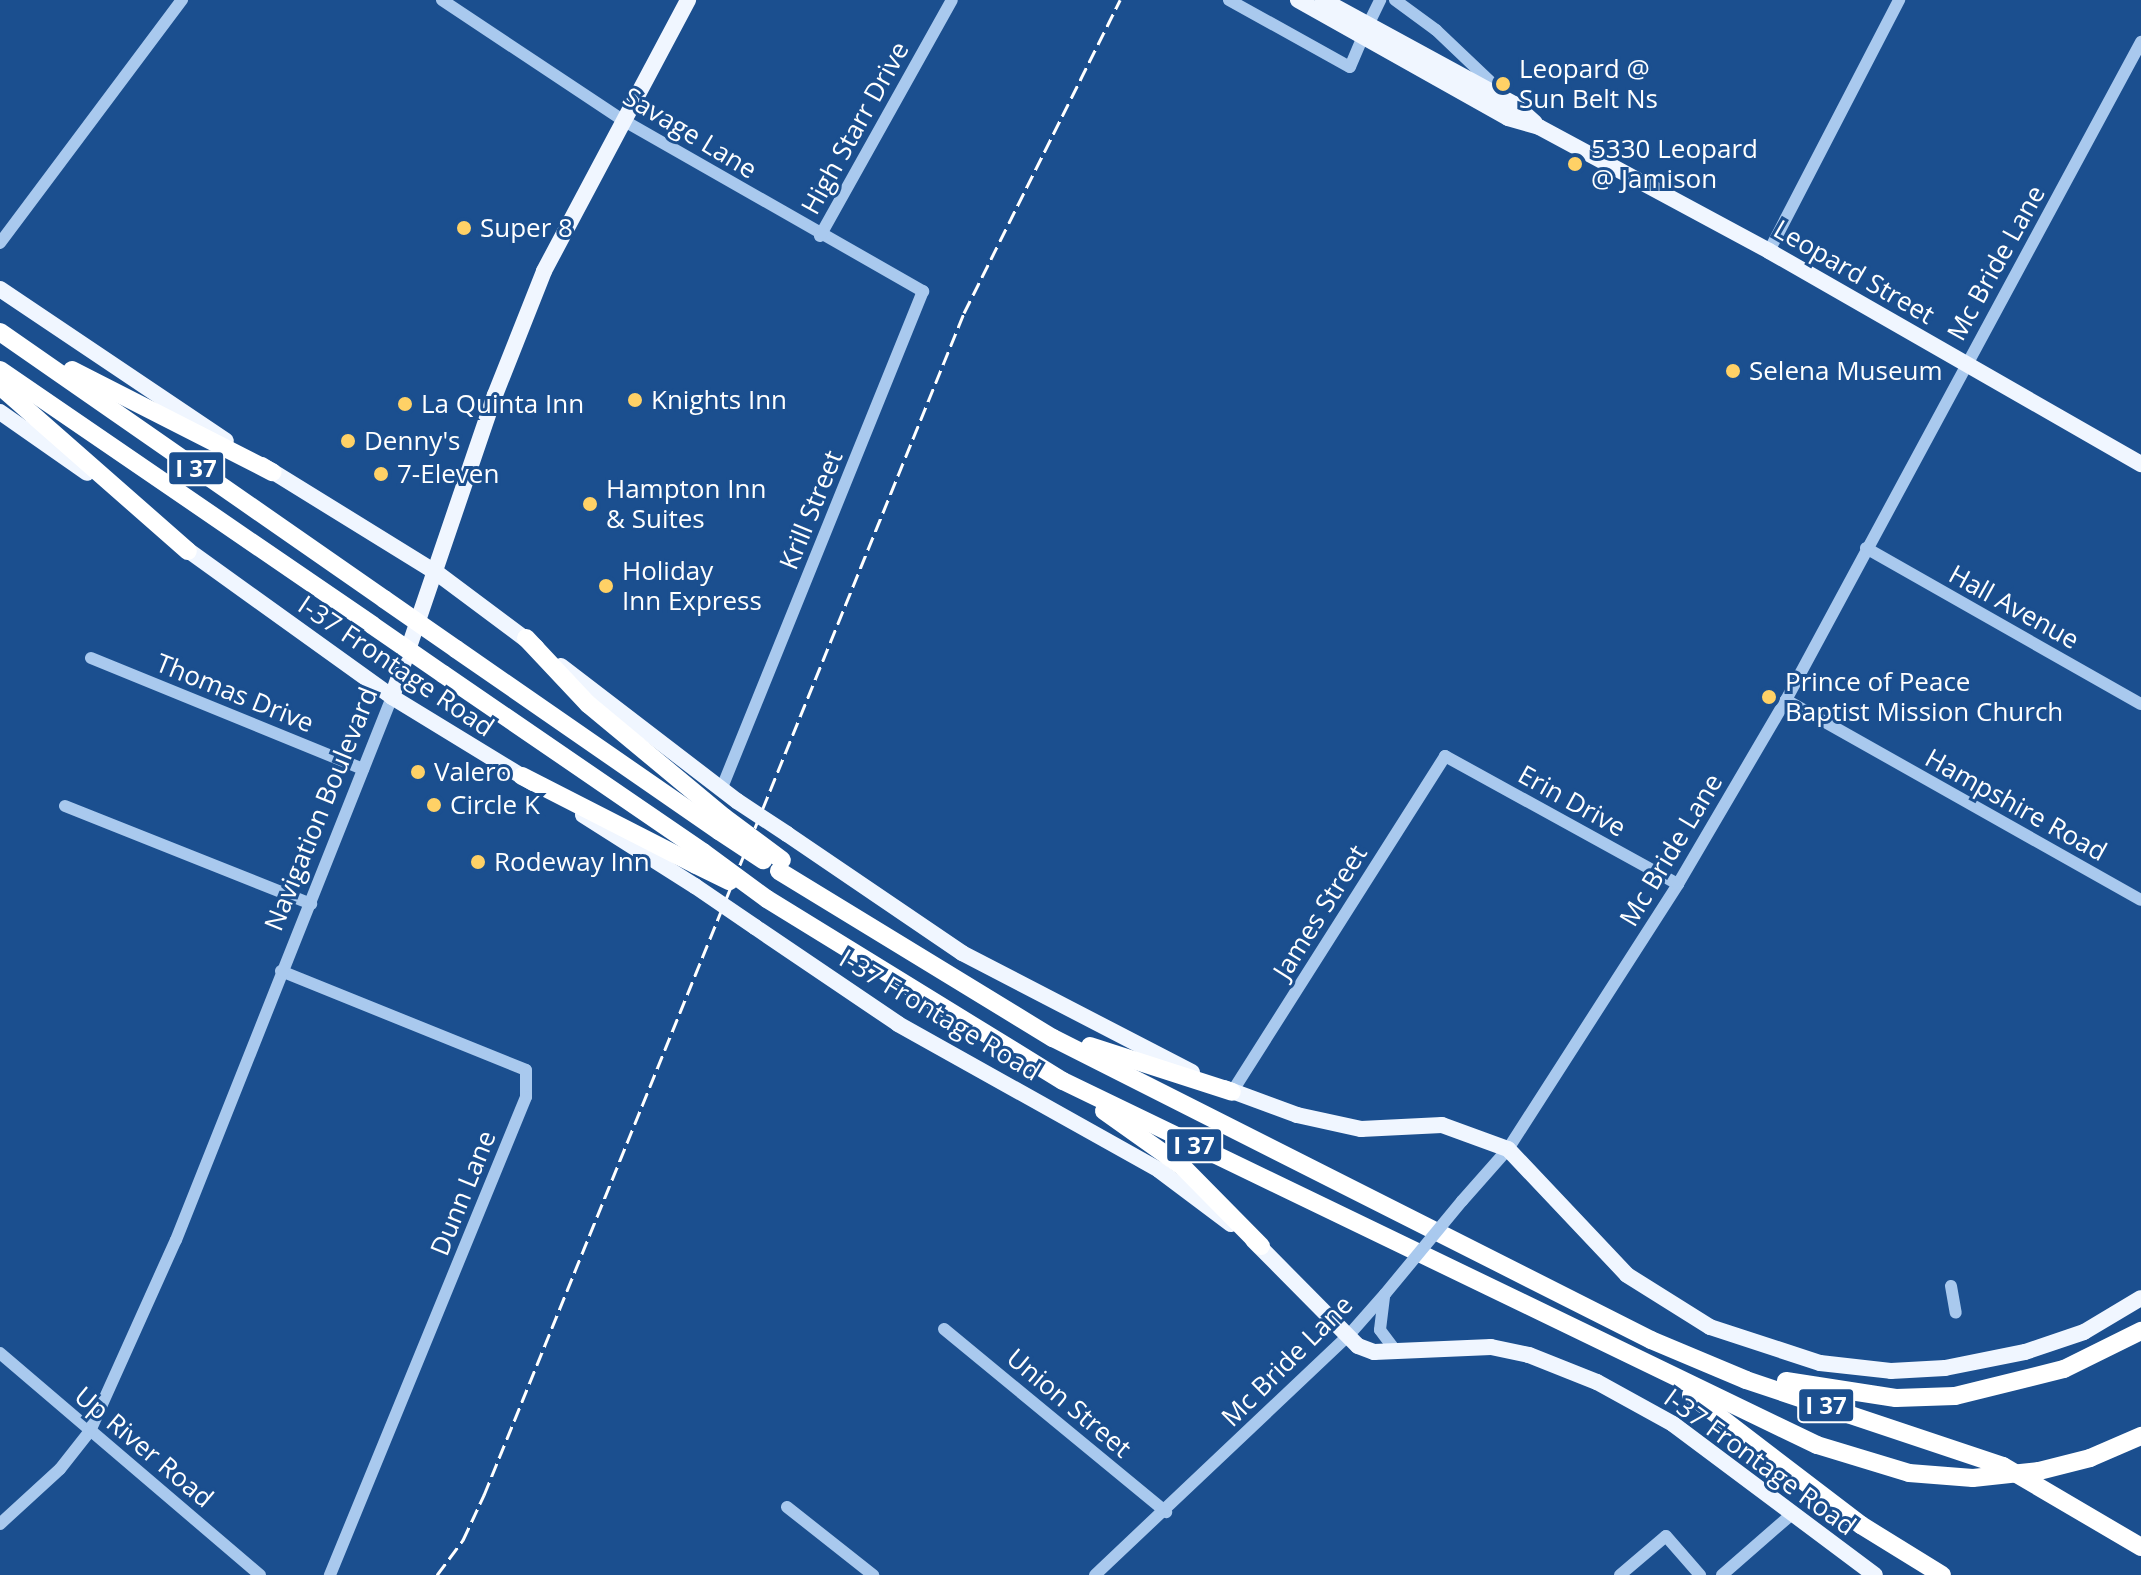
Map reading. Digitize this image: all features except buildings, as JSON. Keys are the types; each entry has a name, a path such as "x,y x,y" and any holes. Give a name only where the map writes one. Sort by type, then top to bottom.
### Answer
{"highway":[{"path":"4,334 272,472"},
{"name":"I 37","path":"4,334 456,649 722,824 845,914 1053,1038 1651,1340 1746,1380 2003,1466 2141,1547"},
{"name":"I 37","path":"0,370 443,674 699,859 1063,1081 1638,1361 1722,1416 1861,1525 1942,1575"},
{"path":"0,386 188,551"},
{"path":"526,638 588,704 722,824"},
{"path":"522,776 699,859"},
{"path":"948,977 1087,1045 1232,1092"},
{"path":"1063,1081 1183,1167 1261,1246"},
{"path":"1651,1340 1799,1384 1896,1398 2009,1386 2064,1369 2141,1331"},
{"path":"1638,1361 1817,1445 1909,1473 1973,1478 2039,1471 2090,1458 2141,1436"}],"main road":[{"name":"Navigation Boulevard","path":"392,697 535,294 621,119 688,0"},
{"name":"Leopard Street","path":"1298,0 1514,104 1539,127"},
{"name":"Leopard Street","path":"1323,0 1366,31 1508,118 1539,127 1769,251 2141,464"},
{"path":"0,289 272,472 437,573 721,790 962,953 1073,1015 1232,1092 1361,1129 1442,1125 1508,1149 1627,1275 1710,1327 1820,1363 1891,1371 1945,1368 2025,1352 2084,1332 2141,1298"},
{"name":"I-37 Frontage Road","path":"0,412 392,697 695,886 902,1026 1159,1170 1261,1246 1364,1349 1396,1351 1491,1347 1529,1355 1597,1382 1673,1424 1875,1575"}],"street":[{"path":"0,243 182,0"},
{"name":"Savage Lane","path":"442,0 621,119 820,236 923,291"},
{"name":"High Starr Drive","path":"820,236 952,0"},
{"path":"1229,0 1350,67 1380,0"},
{"path":"1395,0 1436,30 1514,104"},
{"path":"1769,251 1899,0"},
{"name":"Mc Bride Lane","path":"1095,1575 1166,1512 1348,1336 1508,1149 1678,884 1786,700 2141,42"},
{"name":"Krill Street","path":"721,790 923,291"},
{"name":"Hall Avenue","path":"1866,548 2141,704"},
{"name":"Thomas Drive","path":"91,658 363,769"},
{"name":"Navigation Boulevard","path":"0,1524 60,1469 90,1431 176,1240 392,697"},
{"name":"Hampshire Road","path":"1786,700 2141,900"},
{"name":"Erin Drive","path":"1445,756 1678,884"},
{"name":"James Street","path":"1232,1092 1445,756"},
{"path":"65,806 311,904"},
{"name":"Dunn Lane","path":"281,971 526,1070 526,1097 330,1575"},
{"path":"1951,1286 1956,1313"},
{"path":"1385,1294 1380,1330 1396,1351"},
{"name":"Union Street","path":"944,1329 1166,1512"},
{"name":"Up River Road","path":"0,1353 260,1575"},
{"path":"787,1507 873,1575"},
{"path":"1722,1575 1792,1514"},
{"path":"1620,1575 1666,1536 1700,1575"}],"railway":[{"path":"437,1575 463,1540 484,1495 964,313 1120,0"}],"place":[{"name":"Leopard @ Sun Belt Ns","path":"1503,84"},
{"name":"5330 Leopard @ Jamison","path":"1575,164"},
{"name":"Super 8","path":"464,228"},
{"name":"Selena Museum","path":"1733,371"},
{"name":"Knights Inn","path":"635,400"},
{"name":"La Quinta Inn","path":"405,404"},
{"name":"Denny's","path":"348,441"},
{"name":"7-Eleven","path":"381,474"},
{"name":"Hampton Inn & Suites","path":"590,504"},
{"name":"Holiday Inn Express","path":"606,586"},
{"name":"Prince of Peace Baptist Mission Church","path":"1769,697"},
{"name":"Valero","path":"418,772"},
{"name":"Circle K","path":"434,805"},
{"name":"Rodeway Inn","path":"478,862"}]}
